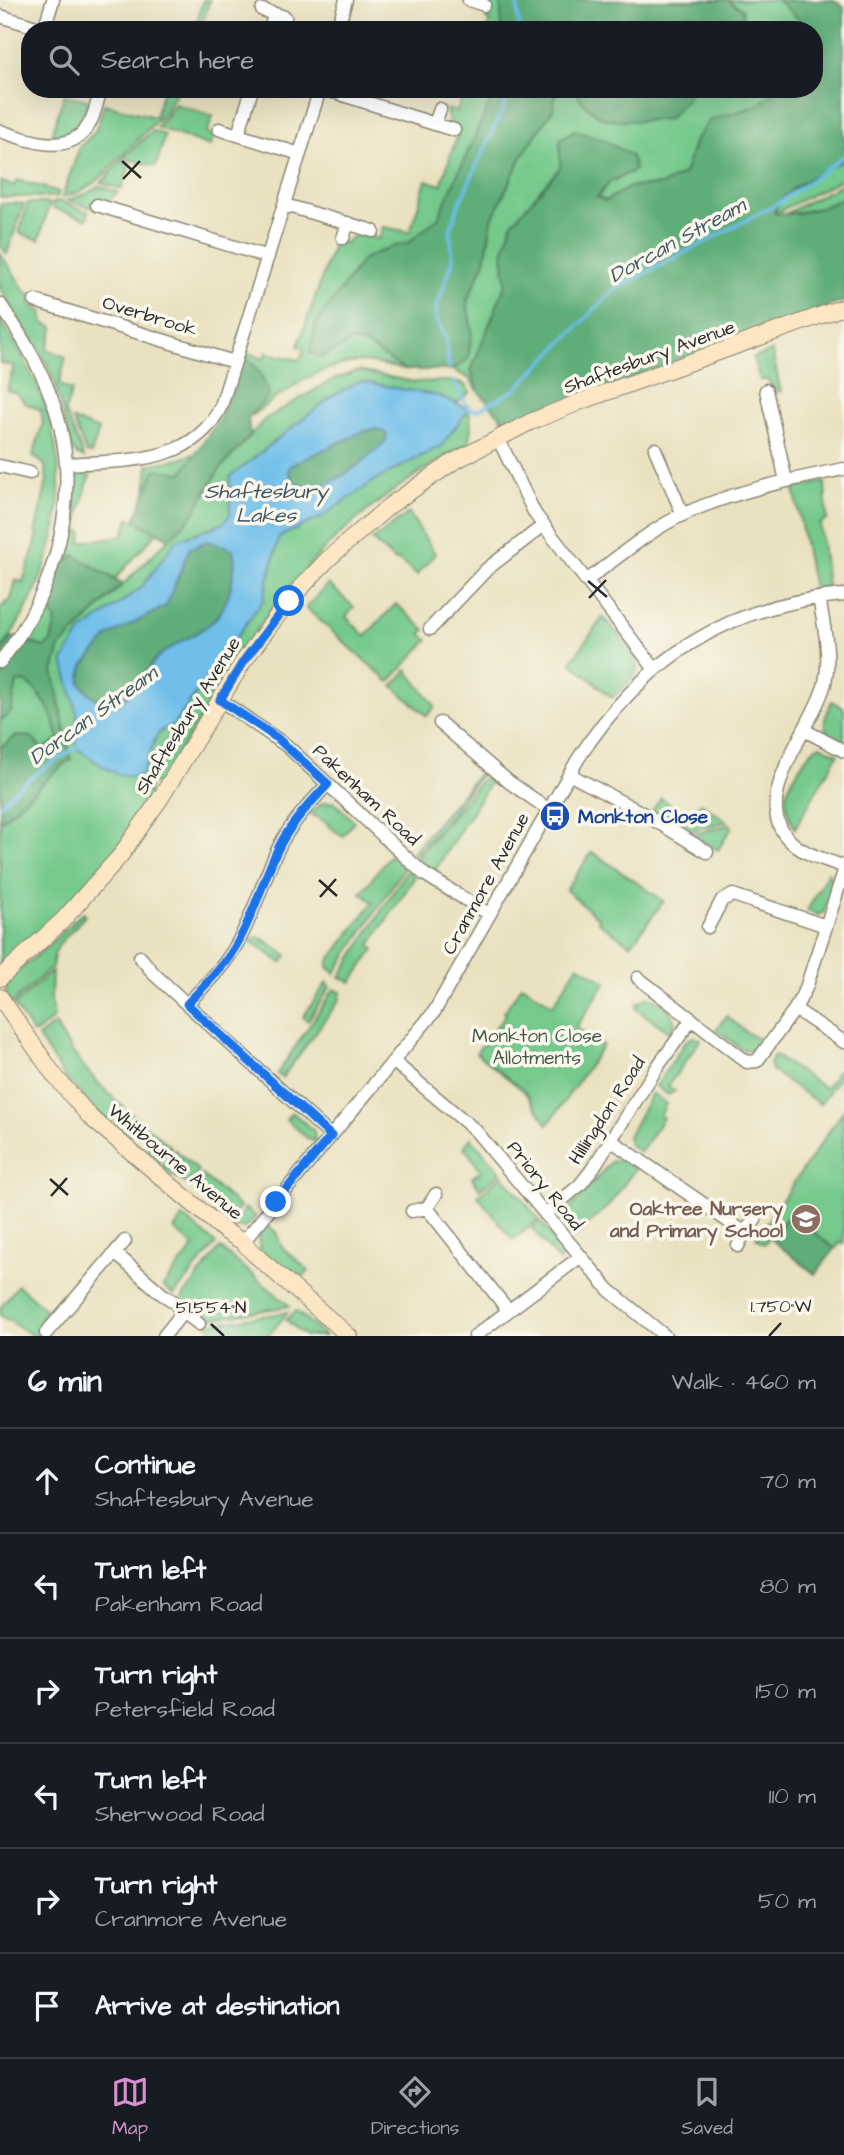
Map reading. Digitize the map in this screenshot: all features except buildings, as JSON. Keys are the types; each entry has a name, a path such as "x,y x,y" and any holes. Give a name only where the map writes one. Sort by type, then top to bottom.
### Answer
{"street":[{"path":"47,21 53,0"},
{"path":"340,21 346,0"},
{"path":"469,0 484,5"},
{"path":"272,21 274,14"},
{"path":"0,16 21,22"},
{"path":"0,131 45,144 73,140 90,124 98,98"},
{"path":"238,135 249,98"},
{"path":"66,464 163,454 182,448 202,435 212,424 221,407 319,98"},
{"path":"351,98 454,130"},
{"path":"435,124 440,109"},
{"path":"219,128 300,154"},
{"path":"117,211 122,198"},
{"path":"97,205 268,257"},
{"path":"285,205 373,231"},
{"path":"343,238 348,223"},
{"name":"Overbrook","path":"35,300 234,362"},
{"path":"0,304 43,377 60,425 66,464 65,510 55,561 26,626 0,662"},
{"path":"49,320 54,306"},
{"name":"Shaftesbury Avenue","path":"0,978 55,928 120,856 160,799 243,662 279,614 338,550 382,512 422,482 470,452 530,422 844,307"},
{"path":"766,390 775,403 786,481"},
{"path":"498,438 526,497 544,526 654,668"},
{"path":"654,449 682,515"},
{"path":"0,466 30,473"},
{"path":"586,581 646,537 682,515 786,481 844,469"},
{"path":"430,629 487,569 544,526"},
{"name":"Cranmore Avenue","path":"243,1242 434,1012 569,774 601,724 641,680 654,668 703,636 744,616 785,604 844,595"},
{"path":"638,978 747,1062 757,1061 795,1009 806,988 844,869 797,847 784,832 777,815 776,795 778,784 820,699 827,669 825,629 819,598"},
{"name":"Pakenham Road","path":"220,700 277,738 424,874 489,914"},
{"path":"440,723 509,782 548,809"},
{"path":"804,730 844,751"},
{"path":"569,774 706,852"},
{"path":"187,1004 231,954 248,922 281,843 295,822 328,784"},
{"path":"708,927 722,900 733,895 826,926"},
{"path":"140,957 155,975 331,1136"},
{"name":"Whitbourne Avenue","path":"0,998 54,1075 90,1117 225,1231 243,1242 253,1254 349,1336"},
{"path":"795,1009 844,1042"},
{"name":"Hillingdon Road","path":"545,1214 580,1185 692,1019"},
{"name":"Priory Road","path":"394,1062 475,1130 609,1290 665,1336"},
{"path":"612,1141 744,1232"},
{"path":"412,1212 427,1208 436,1194"},
{"path":"427,1208 508,1311"},
{"path":"738,1246 744,1232 755,1220"},
{"path":"48,1325 125,1241"},
{"path":"115,1253 199,1324"},
{"path":"475,1336 580,1257"},
{"path":"164,1336 183,1312"}],"green space":[{"path":"203,0 210,0 203,21 197,21"},
{"path":"488,0 501,0 501,21 486,19 491,1"},
{"path":"501,0 727,0 743,10 742,21 501,21"},
{"path":"727,0 777,0 801,21 742,21 743,10"},
{"path":"777,0 833,0 844,7 844,160 794,189 778,204 774,213 801,212 844,198 844,301 507,424 479,392 471,371 506,283 503,253 512,223 560,168 560,139 574,130 605,140 631,156 635,170 610,182 597,197 605,201 630,187 662,185 684,174 695,140 710,120 757,106 767,98 823,98 823,21 801,21"},
{"path":"63,98 88,100 80,120 71,130 51,136"},
{"path":"160,98 173,98 165,112 96,182 79,192 62,197 80,146 95,132 104,104 155,117"},
{"path":"461,98 492,98 438,219 408,243 391,247 316,324 310,352 323,357 352,341 368,345 405,370 369,362 327,369 286,391 248,418 269,394 256,367 241,356 243,351 264,359 266,353 300,360 304,349 298,346 335,240 345,243 361,235 379,239 383,227 410,232 426,180 441,185 459,129 448,119 446,109 457,112"},
{"path":"492,98 554,98 553,109 522,156 492,219 485,261 467,301 472,333 468,359 453,370 405,370 368,346 352,341 323,357 310,353 316,324 363,259 408,243 438,218"},
{"path":"554,98 580,98 584,103 687,98 767,98 757,106 710,121 695,140 684,174 662,185 630,187 605,201 597,197 610,182 635,170 560,168 539,191 503,253 506,283 471,371 479,392 469,378 453,370 468,359 472,333 467,301 485,261 492,219 522,156 553,109"},
{"path":"581,98 687,98 668,119 607,119 589,108"},
{"path":"175,104 213,116 207,133 214,136 210,146 156,127"},
{"path":"152,131 165,135 156,166 123,158"},
{"path":"844,160 844,178 774,214 778,205 793,189"},
{"path":"121,161 130,164 122,189 101,183"},
{"path":"17,180 59,192 57,197 0,197 0,181 14,186"},
{"path":"844,183 844,198 825,207 783,215"},
{"path":"99,186 118,192 110,200 92,208 67,200 86,194"},
{"path":"59,201 89,212 87,219 52,208 53,203"},
{"path":"28,203 50,203 39,240 19,233"},
{"path":"0,204 24,204 7,254 0,245"},
{"path":"0,253 26,292 32,295 30,305 42,311 44,323 54,327 47,349 66,357 59,385 72,390 65,411 84,458 76,454 71,446 55,383 43,356 0,289"},
{"path":"0,319 26,362 44,403 55,445 59,485 56,526 45,568 26,609 0,652 0,608 11,599 16,580 23,582 38,535 35,533 47,481 45,465 33,456 43,423 41,410 7,390 14,366 0,363"},
{"path":"772,351 781,392 772,387 768,380 760,380 753,358"},
{"path":"241,356 256,367 269,395 248,418 250,436 219,470 192,516 169,539 135,520 155,469 182,473 220,418"},
{"path":"358,371 415,382 447,381 464,384 470,392 456,404 439,396 231,477 230,516 222,524 177,540 141,588 81,632 63,661 78,713 76,748 117,773 125,776 142,774 156,737 175,723 263,600 279,537 320,518 376,479 441,446 469,409 469,443 426,469 363,514 308,566 246,645 159,787 150,781 146,801 133,826 113,852 65,907 0,965 0,822 71,760 53,671 60,647 192,516 219,470 265,419 332,380"},
{"path":"73,420 99,430 91,454 86,453"},
{"path":"376,429 385,432 385,442 351,471 336,479 308,487 297,483 288,471 291,465 364,431"},
{"path":"197,453 182,473 146,493 148,465"},
{"path":"92,468 75,529 83,532 80,542 123,536 129,518 157,532 115,579 74,555 65,562 74,477 80,471"},
{"path":"825,482 827,520 820,523 827,587 813,589 794,488"},
{"path":"409,513 435,554 417,575 397,559 395,561 372,540"},
{"path":"207,541 233,548 233,576 220,613 203,629 158,657 140,683 124,698 109,703 87,691 80,682 83,666 109,636 175,585 189,548"},
{"path":"74,555 122,584 60,647 53,671 71,761 66,762 0,822 0,748 16,736 32,737 42,750 59,739 48,708 28,683 17,682 11,712 0,720 0,652 12,637 44,647 51,642 56,621 47,603 50,587 65,562"},
{"path":"328,584 354,607 346,617 365,636 396,604 425,630 421,634 428,640 389,682 306,608"},
{"path":"47,603 56,621 51,642 44,647 25,641"},
{"path":"603,617 632,652 637,667 631,680 612,698 571,662"},
{"path":"407,670 435,706 427,716 393,686"},
{"path":"17,682 28,683 35,689 45,702 54,723 59,739 42,750 16,736 0,748 0,720 11,712"},
{"path":"832,701 844,708 844,746 830,736 825,727"},
{"path":"820,745 838,754 795,828 787,809 786,796 805,760"},
{"path":"481,771 443,824 415,856 412,853"},
{"path":"486,775 491,781 434,872 417,858"},
{"path":"661,798 689,817 701,803 727,821 683,833 651,813"},
{"path":"334,802 354,821 343,836 311,814 322,803"},
{"path":"730,824 732,827 718,850 692,835"},
{"path":"592,852 664,901 631,945 598,922 599,919 566,890"},
{"path":"390,855 404,868 335,973 328,967 329,961 373,902 361,893"},
{"path":"407,870 415,877 370,945 374,949 353,980 350,982 340,977"},
{"path":"828,872 833,885 824,912 818,915 807,911"},
{"path":"83,912 85,916 59,944 52,967 11,1004 5,993 10,978"},
{"path":"257,937 287,955 282,963 248,940"},
{"name":"Monkton Close Allotments","path":"578,965 606,982 576,1028 603,1045 548,1125 524,1091 476,1053 506,1014 504,1012 522,985 553,1005"},
{"path":"52,971 51,999 54,1018 36,1033 32,1032 14,1005"},
{"path":"327,982 330,987 308,1021 303,1017"},
{"path":"334,989 341,992 340,999 282,1078 277,1074"},
{"path":"648,997 661,1002 670,1012 675,1021 671,1033 636,1009 636,1004"},
{"path":"727,1016 763,1042 752,1051 740,1048 716,1029"},
{"path":"55,1024 85,1069 124,1107 109,1124 66,1079 38,1037"},
{"path":"693,1037 701,1039 668,1086 675,1091 668,1095 656,1086 686,1041"},
{"path":"774,1055 825,1088 844,1063 844,1070 820,1104 772,1071 770,1064"},
{"path":"652,1093 666,1104 660,1116 663,1118 640,1152 629,1144 628,1136"},
{"path":"127,1110 171,1147 157,1164 144,1154 151,1144 134,1130 127,1138 112,1126"},
{"path":"843,1111 844,1243 841,1242 835,1249 790,1214 764,1244 756,1238"},
{"path":"292,1112 314,1131 315,1142 286,1119"},
{"path":"471,1138 501,1172 480,1189 472,1178 481,1170 464,1147"},
{"path":"175,1150 198,1170 188,1184 161,1167"},
{"path":"620,1159 636,1168 609,1205 574,1238 563,1222 565,1214 612,1161"},
{"path":"202,1175 240,1207 226,1224 201,1195 203,1191 195,1183"},
{"path":"502,1175 539,1219 513,1240 478,1196"},
{"path":"245,1208 256,1217 244,1228 232,1228"},
{"path":"790,1214 835,1249 815,1274 771,1239"},
{"path":"183,1217 216,1244 174,1295 163,1286 194,1247 174,1229"},
{"path":"540,1221 562,1247 563,1255 559,1262 532,1228"},
{"path":"266,1224 276,1232 282,1247 309,1271 297,1282 260,1251 258,1236"},
{"path":"220,1248 290,1306 203,1320 182,1302 182,1298"},
{"path":"18,1285 54,1317 44,1313 41,1317 45,1336 33,1336 0,1315 0,1308"},
{"path":"296,1311 325,1336 305,1336 286,1320"},
{"path":"288,1312 268,1336 214,1336 215,1331 207,1324"}],"water":[{"name":"Shaftesbury Lakes","path":"360,381 439,396 469,409 441,446 377,479 320,518 279,537 263,600 175,723 156,737 142,774 125,776 99,764 76,748 77,713 63,661 81,632 141,588 177,540 222,524 230,515 230,477 332,396","holes":["376,429 385,432 385,442 351,471 336,479 308,487 297,483 288,471 291,465 364,431","207,541 233,549 234,554 231,585 220,613 203,629 158,657 140,683 124,698 117,702 102,702 87,692 80,683 83,666 109,636 166,606 189,549"]}],"waterway":[{"name":"Dorcan Stream","path":"517,0 518,21"},
{"name":"Dorcan Stream","path":"449,368 446,339 436,319 436,308 453,261 450,231 458,206 508,98"},
{"name":"Dorcan Stream","path":"469,409 478,410 515,390 614,290 779,203 844,156"},
{"name":"Dorcan Stream","path":"453,381 469,409 466,410"},
{"name":"Dorcan Stream","path":"0,805 28,780 79,746"}],"place":[{"name":"Monkton Close","path":"555,816"},
{"name":"Oaktree Nursery and Primary School","path":"806,1219"}],"route":[{"path":"276,1202 331,1136 187,1004 231,954 248,922 281,843 295,822 328,784 268,731 220,700 243,662 289,601"}]}
